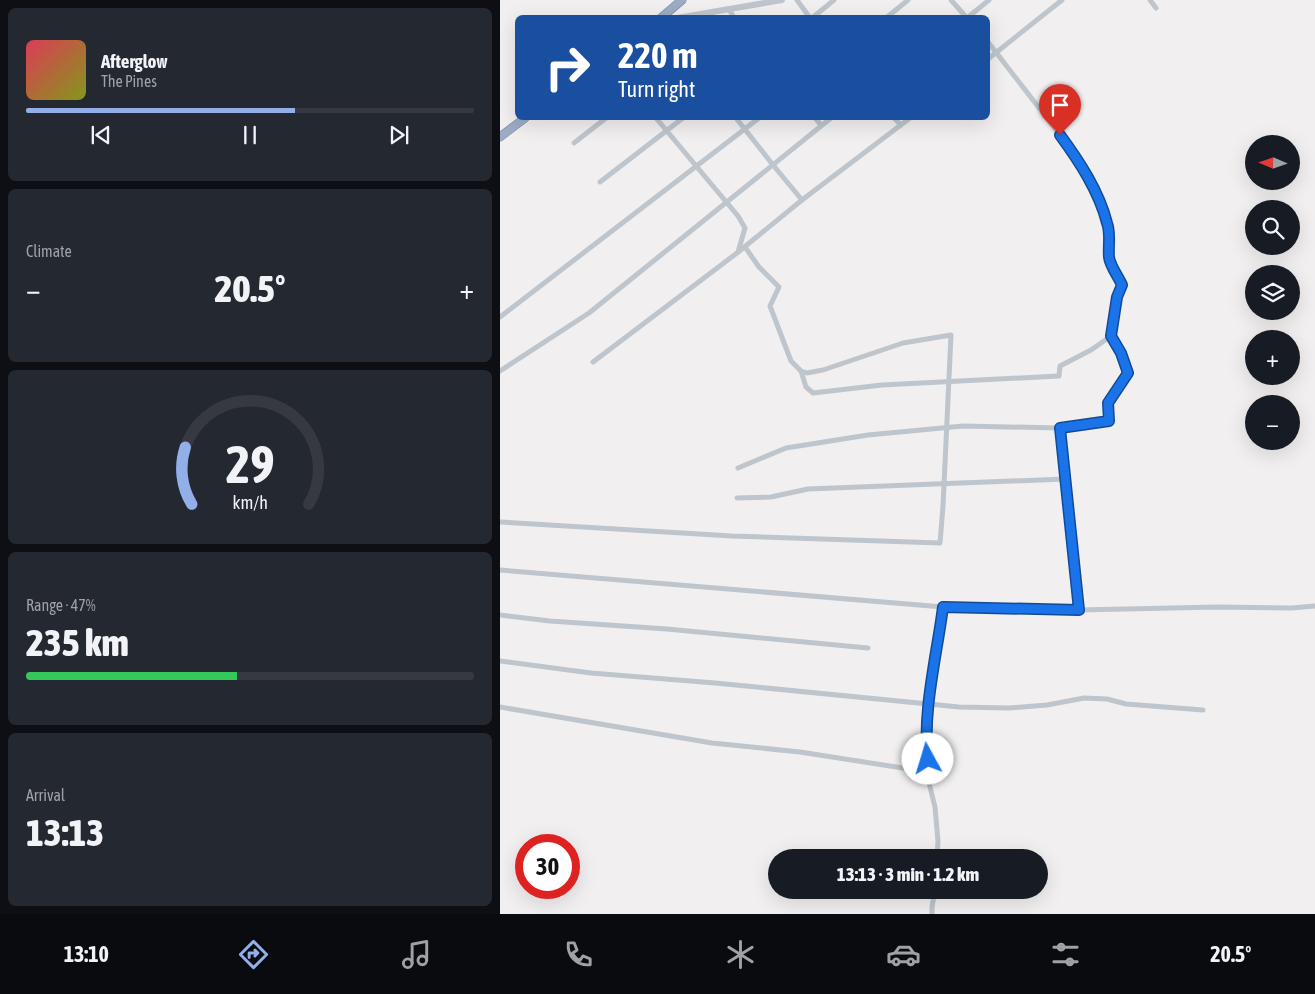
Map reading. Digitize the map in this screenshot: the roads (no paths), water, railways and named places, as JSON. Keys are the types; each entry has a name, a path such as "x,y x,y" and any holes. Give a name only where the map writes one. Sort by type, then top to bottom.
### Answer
{"highway":[{"path":"664,15 682,0"},
{"path":"500,137 522,120"}],"street":[{"path":"694,15 782,0"},
{"path":"797,0 809,15"},
{"path":"815,15 834,0"},
{"path":"890,15 908,0"},
{"path":"951,0 964,15"},
{"path":"971,15 989,0"},
{"path":"990,57 1062,0"},
{"path":"1150,0 1156,8"},
{"path":"729,9 732,15"},
{"path":"738,468 786,448 868,435 963,426 1060,428 1109,421 1108,403 1128,373 1121,353 1111,336 1117,297 1122,285 1109,259 1110,232 1104,212 1071,150 990,44"},
{"path":"574,143 603,120"},
{"path":"658,120 738,216 745,228 737,253"},
{"path":"600,182 680,120"},
{"path":"738,120 802,200"},
{"path":"500,316 756,120"},
{"path":"817,120 821,125"},
{"path":"500,371 589,313 828,120"},
{"path":"896,120 901,125"},
{"path":"593,362 745,247 802,200 907,120"},
{"path":"500,522 732,536 940,543 951,335 903,343 823,370 807,373 802,371 791,361 770,306 779,288 759,267 745,247"},
{"path":"802,371 806,387 813,393 882,385 1059,376 1060,366 1091,350 1111,336"},
{"path":"1060,428 1079,610"},
{"path":"737,498 771,497 808,489 1065,479"},
{"path":"500,570 943,607 1079,610 1218,606 1292,608 1315,606"},
{"path":"938,849 935,807 926,770 928,759 926,739 929,703 943,607"},
{"path":"500,615 550,621 667,629 868,648"},
{"path":"500,661 591,673 715,682 959,707 1009,708 1047,705 1084,698 1107,699 1126,704 1203,710"},
{"path":"500,707 712,743 800,752 926,770"},
{"path":"932,914 933,899"}]}
